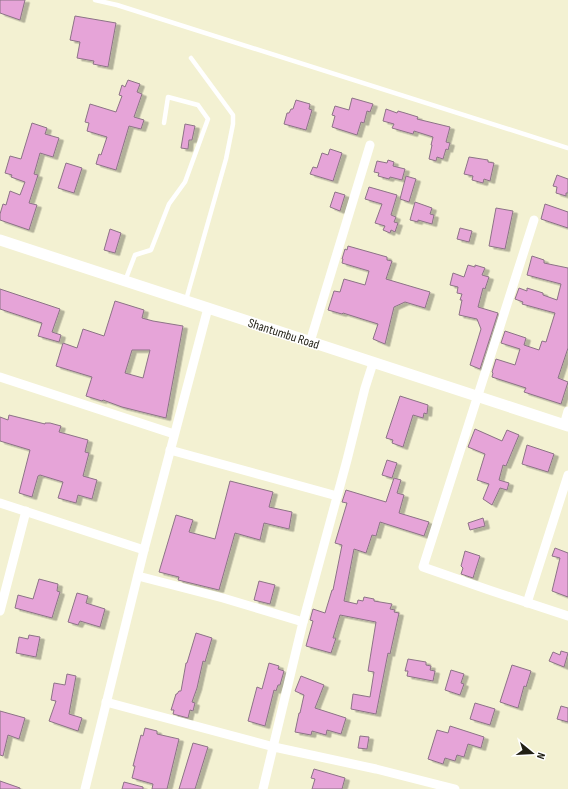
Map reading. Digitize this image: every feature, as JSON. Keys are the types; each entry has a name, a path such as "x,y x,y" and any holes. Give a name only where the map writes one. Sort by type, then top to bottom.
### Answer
{"street":[{"path":"310,342 370,145"},
{"path":"534,220 424,567 568,616"},
{"name":"Shantumbu Road","path":"0,240 566,426"},
{"path":"84,789 144,550 208,308"},
{"path":"263,789 303,622 364,388 373,363"},
{"path":"0,377 174,434"},
{"path":"566,426 568,411"},
{"path":"170,450 337,496"},
{"path":"527,603 568,475"},
{"path":"0,503 144,550"},
{"path":"0,611 26,511"},
{"path":"138,576 223,598 303,622"},
{"path":"106,702 274,747 376,769 455,789"}],"lane":[{"path":"95,0 568,148"},
{"path":"186,300 226,159 233,120 233,115 191,58"},
{"path":"125,281 135,255 151,250 169,204 185,182 208,119 198,105 168,97 164,123"}],"building":[{"path":"0,0 25,0 20,20 0,13"},
{"path":"75,16 116,23 108,67 93,64 94,61 77,58 80,42 70,40"},
{"path":"128,80 140,84 137,92 142,94 134,117 144,120 141,129 129,126 116,170 96,164 99,154 101,155 107,137 87,131 89,123 85,122 90,104 116,112 122,96 119,95 122,85 125,87"},
{"path":"352,98 373,104 370,112 367,111 364,123 361,122 357,135 332,127 335,116 332,115 335,106 349,110"},
{"path":"296,100 310,104 309,109 312,110 306,130 284,124 287,113 293,109"},
{"path":"386,109 397,113 398,111 418,117 417,119 450,127 446,142 450,143 448,150 446,149 443,159 437,157 436,161 429,159 433,137 414,131 413,134 392,128 394,124 383,121"},
{"path":"32,123 47,128 45,134 59,138 53,157 40,153 34,174 38,175 29,203 37,205 29,230 0,220 0,214 3,204 6,205 10,191 20,195 25,182 5,173 10,156 21,159"},
{"path":"185,124 195,126 192,140 189,140 188,149 181,148"},
{"path":"330,149 342,153 333,181 310,174 313,167 317,168 322,153 328,155"},
{"path":"469,157 488,160 488,162 494,163 490,181 484,179 483,183 472,180 473,176 464,174"},
{"path":"388,160 394,162 393,166 405,169 402,180 378,176 379,173 374,172 377,161 387,163"},
{"path":"66,163 82,168 74,193 58,188"},
{"path":"557,175 568,179 568,193 566,193 566,196 556,193 557,187 553,186"},
{"path":"406,176 416,179 409,202 400,199"},
{"path":"369,187 397,195 391,215 396,217 394,222 398,223 395,232 391,230 390,233 383,230 385,226 375,223 382,204 365,199"},
{"path":"335,192 345,195 340,211 330,207"},
{"path":"415,202 432,208 430,214 434,215 432,224 418,220 418,222 410,220"},
{"path":"545,204 568,212 568,228 541,219"},
{"path":"496,208 513,211 505,249 489,246"},
{"path":"460,228 472,231 469,242 457,239"},
{"path":"110,229 121,233 115,253 104,250"},
{"path":"348,246 387,257 387,260 392,261 386,279 430,292 425,308 405,302 394,307 385,344 373,339 378,324 328,310 334,291 340,292 344,279 365,285 369,271 342,263 345,249 347,250"},
{"path":"532,256 544,260 544,263 568,268 568,348 558,378 568,382 561,404 524,392 526,388 492,377 496,359 515,365 520,349 501,343 505,331 526,338 524,345 539,350 542,341 546,342 555,313 522,304 523,302 515,299 519,288 527,291 527,288 543,293 543,295 557,300 561,284 527,275"},
{"path":"468,265 475,267 475,265 485,268 482,275 489,277 485,289 483,288 478,307 498,313 480,369 470,365 481,329 477,319 459,315 462,294 457,293 458,287 450,285 453,273 464,277"},
{"path":"0,289 60,309 52,332 61,335 59,342 38,336 42,323 0,309"},
{"path":"115,301 144,310 142,318 183,326 166,418 86,396 92,377 56,366 63,343 77,348 83,329 104,336","holes":["132,350 150,350 143,378 125,373"]},
{"path":"400,396 428,405 427,414 424,413 423,418 413,415 403,447 392,443 393,440 386,438"},
{"path":"9,415 45,424 50,423 61,426 59,432 88,440 85,452 89,453 83,476 97,480 92,499 78,495 76,503 58,498 63,482 40,475 38,476 32,497 19,493 30,450 0,441 0,417 8,420"},
{"path":"475,429 502,441 507,430 519,435 506,466 503,465 499,480 509,483 507,490 500,488 492,505 483,499 489,484 477,480 485,454 468,447"},
{"path":"527,445 554,454 548,472 522,464"},
{"path":"387,460 397,463 392,478 382,475"},
{"path":"394,478 401,480 397,493 404,495 399,513 429,522 424,536 380,522 376,536 372,535 366,553 354,549 344,601 357,604 358,600 363,601 364,597 374,599 374,601 392,604 390,609 399,613 390,654 388,653 376,714 351,709 353,694 370,697 374,672 368,671 376,622 340,615 333,638 336,638 331,653 306,646 313,621 310,620 313,609 325,613 333,590 342,545 335,543 347,503 342,502 346,490 386,502"},
{"path":"230,481 273,492 269,507 292,512 289,529 264,523 260,540 235,533 219,590 178,580 179,577 159,572 176,515 193,520 189,532 215,539"},
{"path":"483,518 485,526 470,530 468,523"},
{"path":"555,548 568,553 568,597 552,591 560,558 552,556"},
{"path":"465,551 480,556 473,578 461,574 463,568 461,566"},
{"path":"39,579 58,584 57,591 60,592 52,618 15,608 18,595 33,599"},
{"path":"259,581 275,585 270,604 254,600"},
{"path":"77,593 88,596 86,603 105,609 100,627 80,621 78,625 68,622"},
{"path":"196,633 212,638 205,662 203,661 197,688 192,702 195,703 193,711 190,710 188,718 173,714 174,710 171,710 176,694 181,691 186,663"},
{"path":"29,635 40,637 36,657 16,653 19,637 28,639"},
{"path":"561,651 568,653 564,667 549,661 553,652 560,655"},
{"path":"408,659 426,662 426,665 431,666 430,670 435,671 433,681 407,676 408,671 405,671"},
{"path":"269,663 279,666 278,669 284,671 280,685 278,685 276,691 274,690 265,726 248,721 257,687 262,689"},
{"path":"512,665 531,671 526,687 524,686 518,708 500,702"},
{"path":"451,670 464,674 461,683 464,684 460,695 445,690"},
{"path":"67,674 76,676 69,714 82,718 78,731 49,721 56,701 51,700 54,683 65,685"},
{"path":"301,676 324,685 315,708 346,718 341,734 327,730 326,735 312,731 311,735 295,732 304,695 295,691"},
{"path":"475,703 495,709 490,725 470,719"},
{"path":"561,706 568,708 568,722 557,719"},
{"path":"0,711 25,718 19,739 8,735 3,756 0,755"},
{"path":"450,726 484,737 481,748 468,744 464,757 457,755 455,761 445,758 443,764 428,759 437,730 448,733"},
{"path":"145,728 157,731 157,734 179,739 167,789 152,789 153,784 132,778 135,766 133,766 141,735 143,736"},
{"path":"360,736 369,737 367,749 358,748"},
{"path":"193,743 208,747 195,789 179,789"},
{"path":"314,769 345,778 342,789 312,789 315,779 311,778"},
{"path":"0,781 20,788 20,789 0,789"},
{"path":"124,782 143,787 143,789 122,789"}]}
